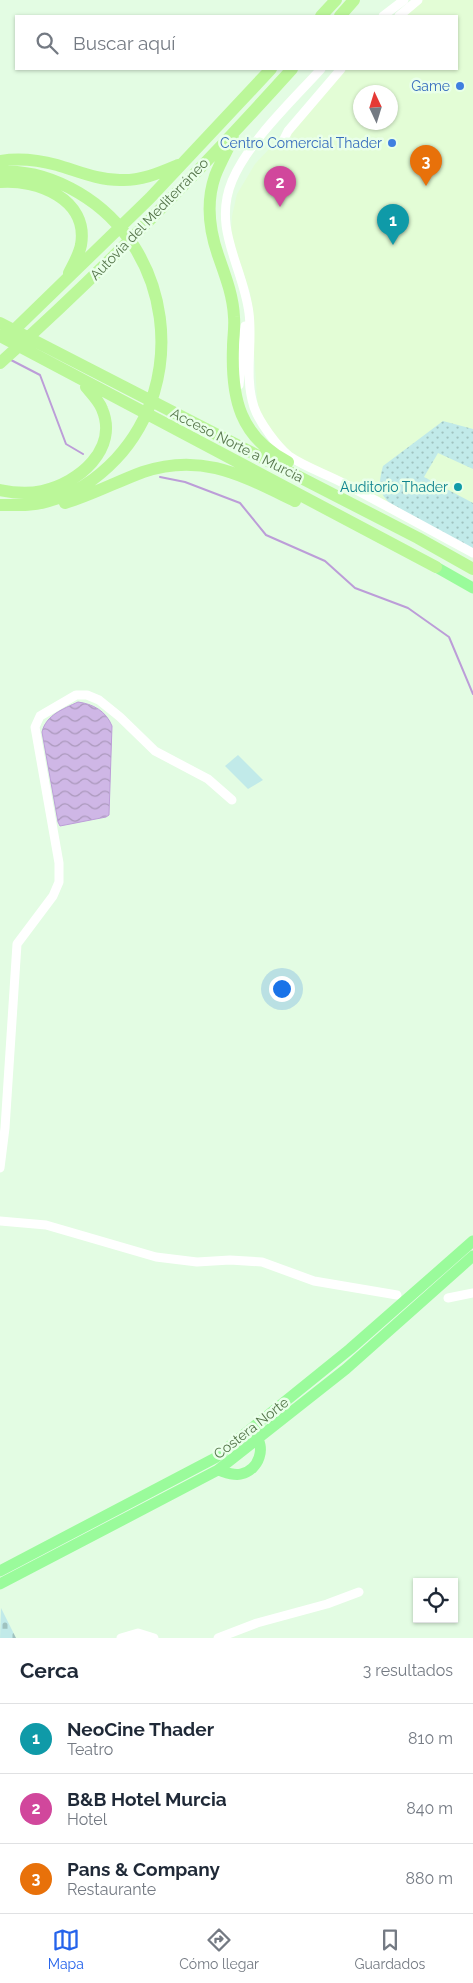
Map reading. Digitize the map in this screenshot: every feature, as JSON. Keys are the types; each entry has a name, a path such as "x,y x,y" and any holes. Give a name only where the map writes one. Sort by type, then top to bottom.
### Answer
{"highway":[{"path":"322,15 336,0"},
{"path":"341,15 354,0"},
{"name":"Autovía del Mediterráneo","path":"0,343 62,286 150,198 270,70"},
{"name":"Autovía del Mediterráneo","path":"0,363 57,315 242,124 291,70"},
{"path":"242,124 233,138 215,176 210,198 209,221 217,252 230,289 235,318 232,374 242,416 258,441 276,456 366,503 418,538"},
{"path":"0,371 57,315 117,261 233,138"},
{"path":"0,161 34,160 58,165 96,177 117,180 144,178 181,164"},
{"path":"0,172 17,172 47,177 70,187 104,210 124,232 145,264 154,288 160,313 162,349 159,376 153,398 143,422 120,454 85,486 48,502 0,505"},
{"path":"0,182 23,183 44,188 61,197 73,208 82,229 82,243 78,257 62,286"},
{"name":"Acceso Norte a Murcia","path":"2,326 418,538 473,569"},
{"name":"Acceso Norte a Murcia","path":"2,326 436,567"},
{"path":"0,343 346,523"},
{"path":"0,490 28,493 58,486 74,478 97,457 104,445 106,420 102,407 86,387"},
{"path":"0,505 33,508 63,504 156,468 195,464 215,467 243,476 436,567"}],"main road":[{"path":"436,567 473,588"},
{"name":"Costera Norte","path":"0,1571 214,1458 350,1349 473,1241"},
{"name":"Costera Norte","path":"0,1584 218,1470 346,1369 473,1256"},
{"path":"218,1470 237,1474 251,1469 258,1461 261,1452 259,1438 250,1430"}],"street":[{"path":"384,15 404,0"},
{"path":"399,15 418,0"},
{"path":"320,70 252,146 231,182 227,199 225,228 249,312 249,382 254,407 264,428 289,455 343,482 473,554"},
{"path":"281,145 288,131 340,70"},
{"path":"242,416 239,384 245,330 243,286"},
{"path":"0,1168 17,944 53,896 59,882 59,863 35,727 40,716 76,695 87,695 99,700 155,752 208,779 232,800"},
{"path":"0,1221 46,1225 156,1257 197,1262 230,1260 262,1262 314,1281 397,1295"},
{"path":"448,1298 473,1293"},
{"path":"218,1638 257,1623 327,1604 359,1592"},
{"path":"121,1638 138,1633 154,1638"}],"shaded area":[{"path":"414,0 473,0 473,556 289,458 258,411 250,292 231,237 232,216 237,194 255,164 343,70 458,70 458,15 399,15"}],"green space":[{"path":"443,421 473,429 473,469 438,453 424,477 473,503 473,550 390,503 383,495 380,486 383,466"},
{"path":"238,755 263,780 248,789 225,766"},
{"path":"1,1608 16,1638 0,1638"}],"water":[{"path":"78,702 89,704 103,712 112,726 109,815 60,826 42,732 51,717"}],"waterway":[{"path":"11,360 40,375 66,444 83,454"},
{"path":"160,477 185,482 240,503 266,535 325,561 355,588 408,608 449,637 473,694"}],"place":[{"name":"Game","path":"460,86"},
{"name":"Centro Comercial Thader","path":"392,143"},
{"name":"Pans & Company","path":"426,186"},
{"name":"B&B Hotel Murcia","path":"280,207"},
{"name":"NeoCine Thader","path":"393,245"},
{"name":"Auditorio Thader","path":"458,487"}]}
